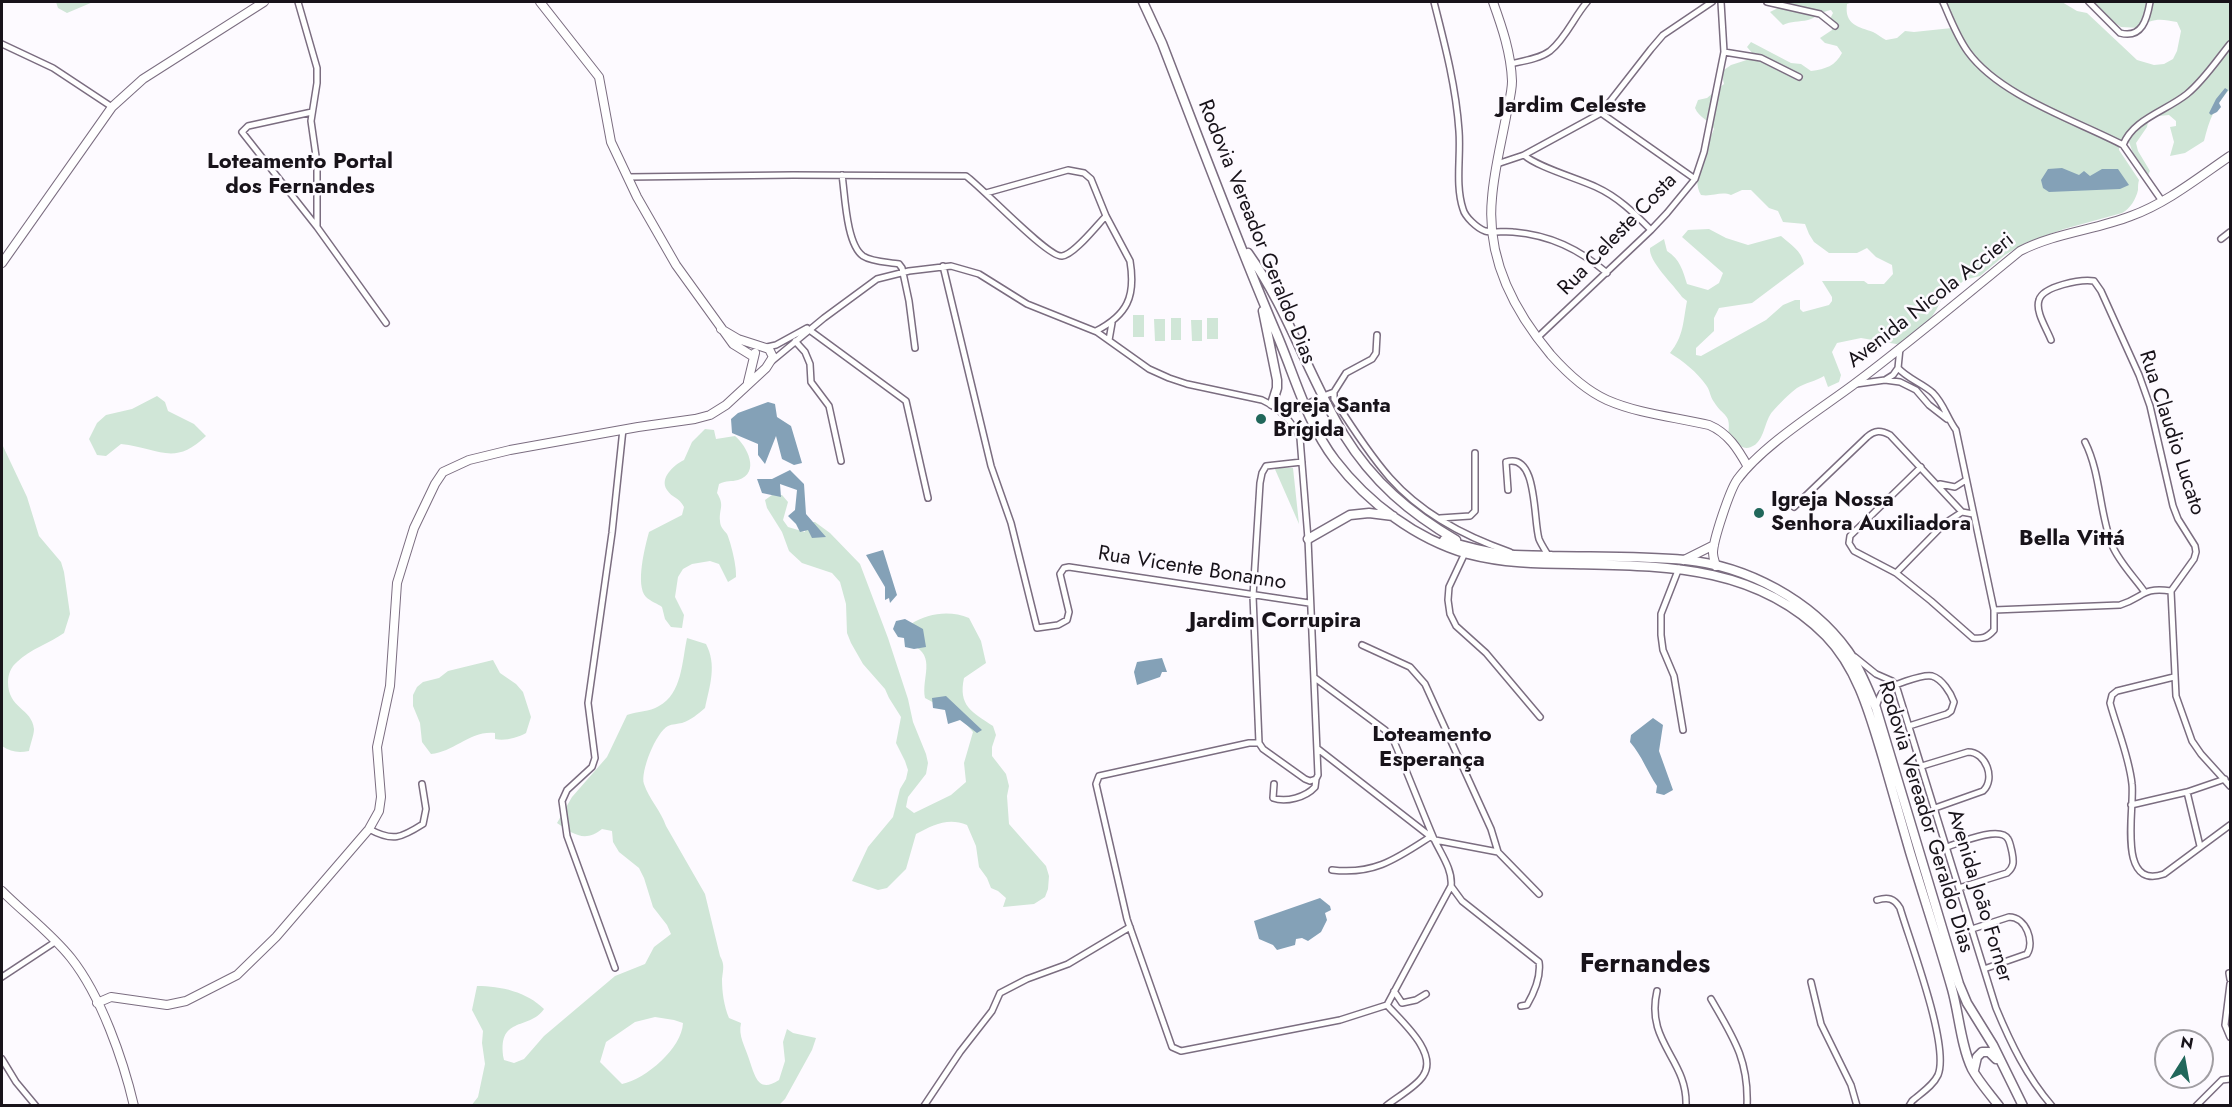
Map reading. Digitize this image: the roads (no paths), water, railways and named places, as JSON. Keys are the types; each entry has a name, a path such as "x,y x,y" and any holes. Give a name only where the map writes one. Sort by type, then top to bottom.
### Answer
{"main road":[{"name":"Rodovia Vereador Geraldo Dias","path":"1143,2 1162,43 1300,393 1322,441 1347,474 1396,517 1466,550 1502,561 1682,564 1739,582 1780,601 1811,622 1827,638 1853,675 1875,731 1952,989 1968,1059 1973,1072 1999,1106"},
{"path":"1241,243 1267,279 1322,397 1345,436 1385,487 1423,521 1466,550"},
{"path":"1262,299 1277,380 1272,404"},
{"path":"1308,539 1350,515 1369,513 1396,517"},
{"name":"Rodovia Vereador Geraldo Dias","path":"1466,550 1716,566 1776,589 1800,604 1833,633 1849,652 1876,708 1959,984 2023,1106"},
{"path":"1973,1072 1977,1058 1986,1051 1993,1054 2006,1070"}],"street":[{"path":"2,263 112,107 143,79 264,2"},
{"path":"298,2 317,68 317,83 310,121 316,162 317,227"},
{"path":"540,2 599,76 612,142 628,177 676,265 733,344 754,358 757,364 763,366 770,363"},
{"path":"1434,2 1454,83 1460,134 1460,194 1463,211 1468,219 1484,230 1533,235 1563,244 1587,256 1607,273"},
{"path":"1493,2 1505,36 1511,88 1497,164 1490,231 1510,296 1537,338 1556,361 1588,390 1627,407 1702,423 1719,430 1734,444 1748,467"},
{"path":"1510,64 1551,50 1587,2"},
{"path":"1497,164 1524,154 1601,113 1664,35 1712,2"},
{"name":"Rua Celeste Costa","path":"1537,338 1651,230 1695,179 1704,152 1724,52 1720,2"},
{"path":"1767,2 1820,14 1835,26"},
{"path":"1943,2 1967,51 1984,69 2038,105 2122,145 2162,201"},
{"path":"2089,2 2120,33 2126,34 2145,25 2150,2"},
{"path":"2,44 53,68 112,107"},
{"path":"2122,145 2130,131 2138,124 2195,87 2230,44"},
{"path":"1724,52 1761,58 1800,77"},
{"path":"312,112 248,126 242,132 317,227 386,323"},
{"path":"1601,113 1695,179"},
{"path":"1524,154 1530,161 1582,180 1610,194 1651,230"},
{"name":"Avenida Nicola Accieri","path":"1716,566 1714,545 1729,493 1748,467 1797,425 1853,385 2020,251 2043,242 2130,217 2162,201 2230,156"},
{"path":"986,193 1068,170 1084,173 1090,179 1106,216 1130,261 1131,269 1130,297 1127,307 1112,323 1096,331"},
{"path":"842,175 851,236 857,250 868,259 899,264 903,272 915,348"},
{"path":"628,177 966,176 1044,248 1054,255 1062,256 1072,252 1106,216"},
{"path":"2221,239 2230,232"},
{"path":"748,382 756,351 776,345 808,329 877,279 903,272 944,266 964,268 979,274 1027,304 1096,331 1149,369 1169,378 1272,404 1286,416 1300,438 1308,539 1309,603 1318,749 1317,777 1315,787 1311,792 1285,800 1273,798 1274,784"},
{"name":"Rua Vicente Bonanno","path":"944,266 991,466 1011,523 1037,628 1058,625 1067,620 1069,612 1060,574 1064,568 1069,567 1309,603"},
{"name":"Rua Claudio Lucato","path":"2051,340 2039,311 2038,301 2043,294 2082,279 2094,281 2101,291 2139,375 2150,406 2173,506 2178,519 2195,546 2194,560 2171,591"},
{"path":"1109,340 1112,323"},
{"path":"721,329 771,353 770,363"},
{"path":"97,1003 111,998 167,1005 186,1001 237,975 276,937 369,829 379,811 381,797 377,747 390,686 397,583 414,528 443,472 469,460 510,450 710,415 726,405 748,382 808,329"},
{"path":"808,329 906,401 928,498"},
{"path":"1377,335 1376,353 1372,359 1346,373 1334,392 1334,399 1351,426 1390,478 1409,496 1463,534 1517,555"},
{"path":"795,341 806,352 810,364 811,382 829,406 841,461"},
{"path":"1885,380 1898,368 1900,348"},
{"path":"1898,368 1904,375 1932,392 1945,408 1948,420"},
{"path":"1853,385 1885,380 1900,382 1909,386 1948,420 1956,430 1994,610 1994,630 1981,639 1972,638 1896,573 1854,551 1850,543 1850,536 1921,467"},
{"path":"1286,416 1334,392"},
{"path":"615,968 567,836 562,801 567,790 592,767 595,758 588,703 612,533 623,429"},
{"path":"1794,507 1867,437 1878,431 1890,435 1962,512 1973,514"},
{"path":"2085,442 2092,456 2106,529 2113,548 2144,591"},
{"path":"1440,518 1470,516 1475,511 1475,453"},
{"path":"1508,490 1506,462 1514,459 1519,462 1531,479 1539,540 1548,555"},
{"path":"1302,462 1266,466 1262,473 1253,596 1259,743 1263,749 1310,781 1317,777"},
{"path":"1937,483 1947,488 1966,480"},
{"path":"1896,573 1945,523 1962,512"},
{"path":"1683,729 1674,676 1663,650 1660,635 1661,614 1682,564 1714,545"},
{"path":"1466,550 1449,586 1450,614 1456,626 1486,653 1540,717"},
{"path":"1994,610 2120,605 2132,601 2144,591 2171,591 2176,696 2192,741 2230,786"},
{"path":"1362,645 1410,667 1425,684 1491,829 1498,852 1539,894"},
{"path":"1849,652 1863,665 1896,685"},
{"path":"1876,708 1882,694 1896,685 1932,676 1940,681 1951,694 1954,702 1951,711 1909,726"},
{"path":"2174,677 2127,687 2112,695 2110,703 2131,778 2130,824 2137,866 2145,876 2153,878 2164,874 2230,825"},
{"path":"1315,678 1393,739 1432,839 1448,867 1451,883 1462,901 1539,962 1533,993 1527,1005 1521,1006"},
{"name":"Avenida João Forner","path":"1896,685 1996,1008 2009,1040 2026,1070 2052,1106"},
{"path":"1259,743 1249,743 1099,776 1096,789 1130,927 1172,1047 1181,1051 1340,1020 1387,1005 1451,883"},
{"path":"1318,749 1432,839 1498,852"},
{"path":"1922,766 1975,752 1983,758 1989,777 1987,787 1983,791 1935,808"},
{"path":"2131,806 2187,792 2224,779"},
{"path":"369,829 389,838 406,834 423,824 426,808 422,784"},
{"path":"2187,792 2200,846"},
{"path":"1947,847 1994,832 2008,838 2014,860 2010,870 2007,873 1959,888"},
{"path":"1332,870 1355,872 1370,869 1432,839"},
{"path":"2,891 73,961 97,1003 126,1073 134,1106"},
{"path":"1877,900 1886,898 1893,900 1900,908 1934,1017 1939,1046 1937,1077 1909,1106"},
{"path":"1972,929 2009,916 2015,917 2024,923 2031,945 2027,954 1984,969"},
{"path":"924,1106 960,1052 992,1011 1000,993 1027,979 1068,964 1130,927"},
{"path":"2,977 55,942"},
{"path":"1812,982 1821,1024 1851,1084 1857,1106"},
{"path":"2230,984 2225,1025 2230,1037"},
{"path":"1394,991 1402,1003 1416,1000 1426,994"},
{"path":"1657,991 1654,1005 1659,1036 1684,1080 1686,1106"},
{"path":"1711,999 1732,1035 1745,1066 1747,1106"},
{"path":"1386,1106 1423,1077 1428,1063 1423,1046 1387,1005"},
{"path":"2,1059 16,1082 36,1106"},
{"path":"2196,1106 2222,1080 2230,1079"}],"water":[{"path":"2225,88 2228,90 2219,103 2221,107 2211,115 2209,113 2216,99"},
{"path":"2062,168 2079,175 2084,171 2090,176 2102,169 2118,169 2129,185 2120,189 2049,192 2043,188 2041,180 2048,169"},
{"path":"768,402 775,404 777,417 791,426 802,463 794,465 782,459 776,436 765,464 758,455 758,444 732,433 731,419 738,413"},
{"path":"790,470 804,484 806,514 826,537 812,538 808,530 800,532 788,516 795,510 797,490 780,484 781,497 762,493 757,479 772,479"},
{"path":"883,550 897,595 890,603 889,598 885,600 885,587 866,555"},
{"path":"905,619 923,629 926,647 914,649 905,647 904,638 898,637 893,629 896,621"},
{"path":"1162,658 1167,672 1162,672 1160,677 1137,685 1134,672 1137,662"},
{"path":"946,696 982,730 977,733 960,720 948,724 945,710 933,708 932,698"},
{"path":"1653,718 1663,725 1659,751 1673,790 1664,795 1656,793 1657,786 1630,742 1631,735"},
{"path":"1320,898 1330,906 1331,910 1325,913 1327,920 1321,932 1308,941 1302,938 1296,939 1295,945 1277,950 1273,945 1259,939 1254,921"}],"place":[{"name":"Igreja Santa Brígida","path":"1261,419"},
{"name":"Igreja Nossa Senhora Auxiliadora","path":"1759,513"}],"district":[{"name":"Jardim Celeste","path":"1572,107"},
{"name":"Loteamento Portal dos Fernandes","path":"300,176"},
{"name":"Bella Vittá","path":"2072,540"},
{"name":"Jardim Corrupira","path":"1275,622"},
{"name":"Loteamento Esperança","path":"1432,748"},
{"name":"Fernandes","path":"1645,965"}]}
